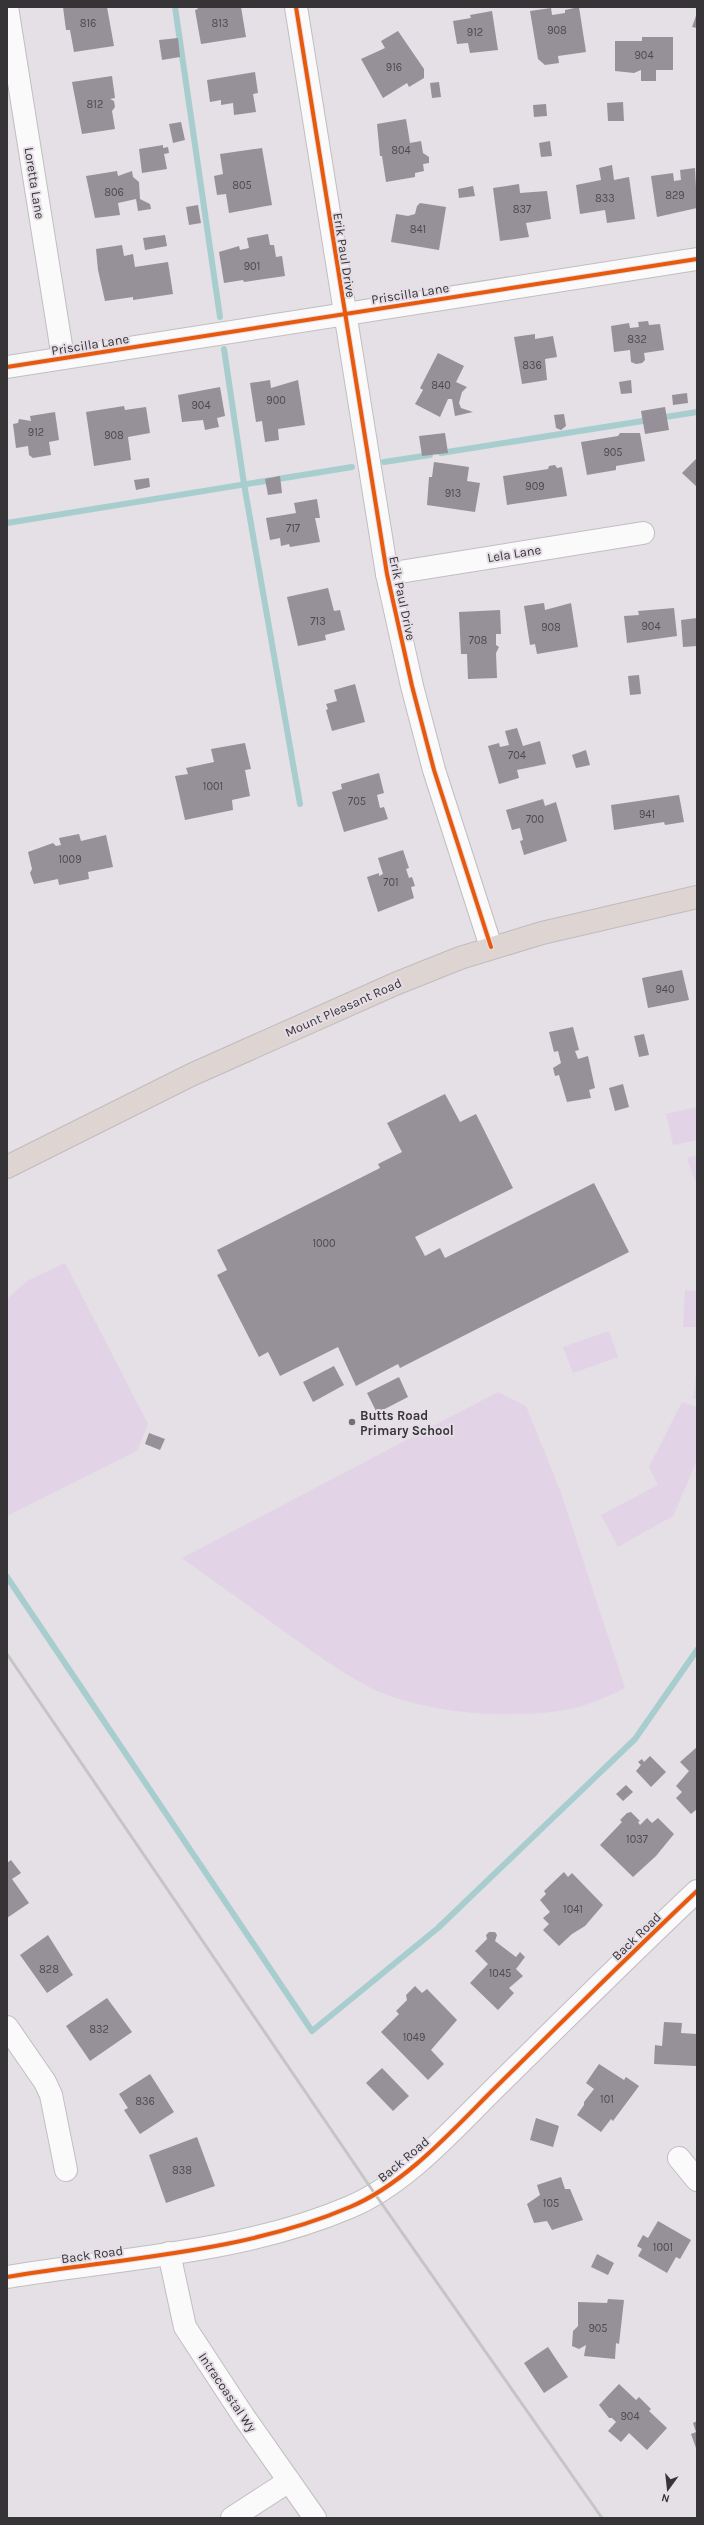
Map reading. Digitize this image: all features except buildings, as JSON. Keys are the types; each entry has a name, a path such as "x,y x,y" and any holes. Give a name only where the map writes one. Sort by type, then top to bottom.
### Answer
{"highway":[{"name":"Mount Pleasant Road","path":"7,1167 191,1075 395,984 491,947 625,912 697,897"}],"street":[{"name":"Loretta Lane","path":"7,7 63,358"},
{"name":"Erik Paul Drive","path":"296,7 387,574 412,686 434,770 491,947"},
{"name":"Priscilla Lane","path":"7,367 697,259"},
{"name":"Lela Lane","path":"387,574 642,533"},
{"name":"Back Road","path":"7,2277 169,2253 244,2240 306,2223 351,2207 386,2188 444,2138 697,1890"},
{"path":"7,2027 51,2095 66,2170"},
{"path":"679,2158 697,2180"},
{"name":"Intracoastal Wy","path":"169,2253 185,2327 315,2518"},
{"path":"232,2518 289,2481"}],"shaded area":[{"path":"697,1107 697,1140 673,1145 666,1114"},
{"path":"697,1155 697,1202 696,1183 687,1158"},
{"path":"65,1263 148,1424 137,1451 7,1516 7,1299 27,1281"},
{"path":"685,1290 697,1291 697,1327 683,1327"},
{"path":"609,1331 618,1357 573,1373 563,1347"},
{"path":"697,1366 697,1399 693,1399"},
{"path":"498,1392 526,1406 561,1493 625,1688 576,1708 537,1713 488,1714 462,1712 413,1703 390,1696 369,1687 348,1675 182,1558"},
{"path":"682,1402 697,1407 697,1460 673,1516 618,1547 601,1515 658,1485 649,1467"}],"waterway":[{"path":"175,7 220,317"},
{"path":"224,349 244,484 300,804"},
{"path":"659,418 697,412"},
{"path":"441,453 649,420"},
{"path":"384,462 430,455"},
{"path":"7,523 352,467"},
{"path":"7,1577 312,2031 438,1928 635,1739 697,1650"}],"railway":[{"path":"7,1654 375,2194 602,2518"}],"cycle path":[{"path":"296,7 387,574 412,686 434,770 491,947"},
{"path":"7,367 697,259"},
{"path":"7,2277 181,2252 267,2235 309,2222 350,2207 371,2197 411,2169 429,2153 697,1891"}],"place":[{"name":"Butts Road Primary School","path":"352,1422"}]}
